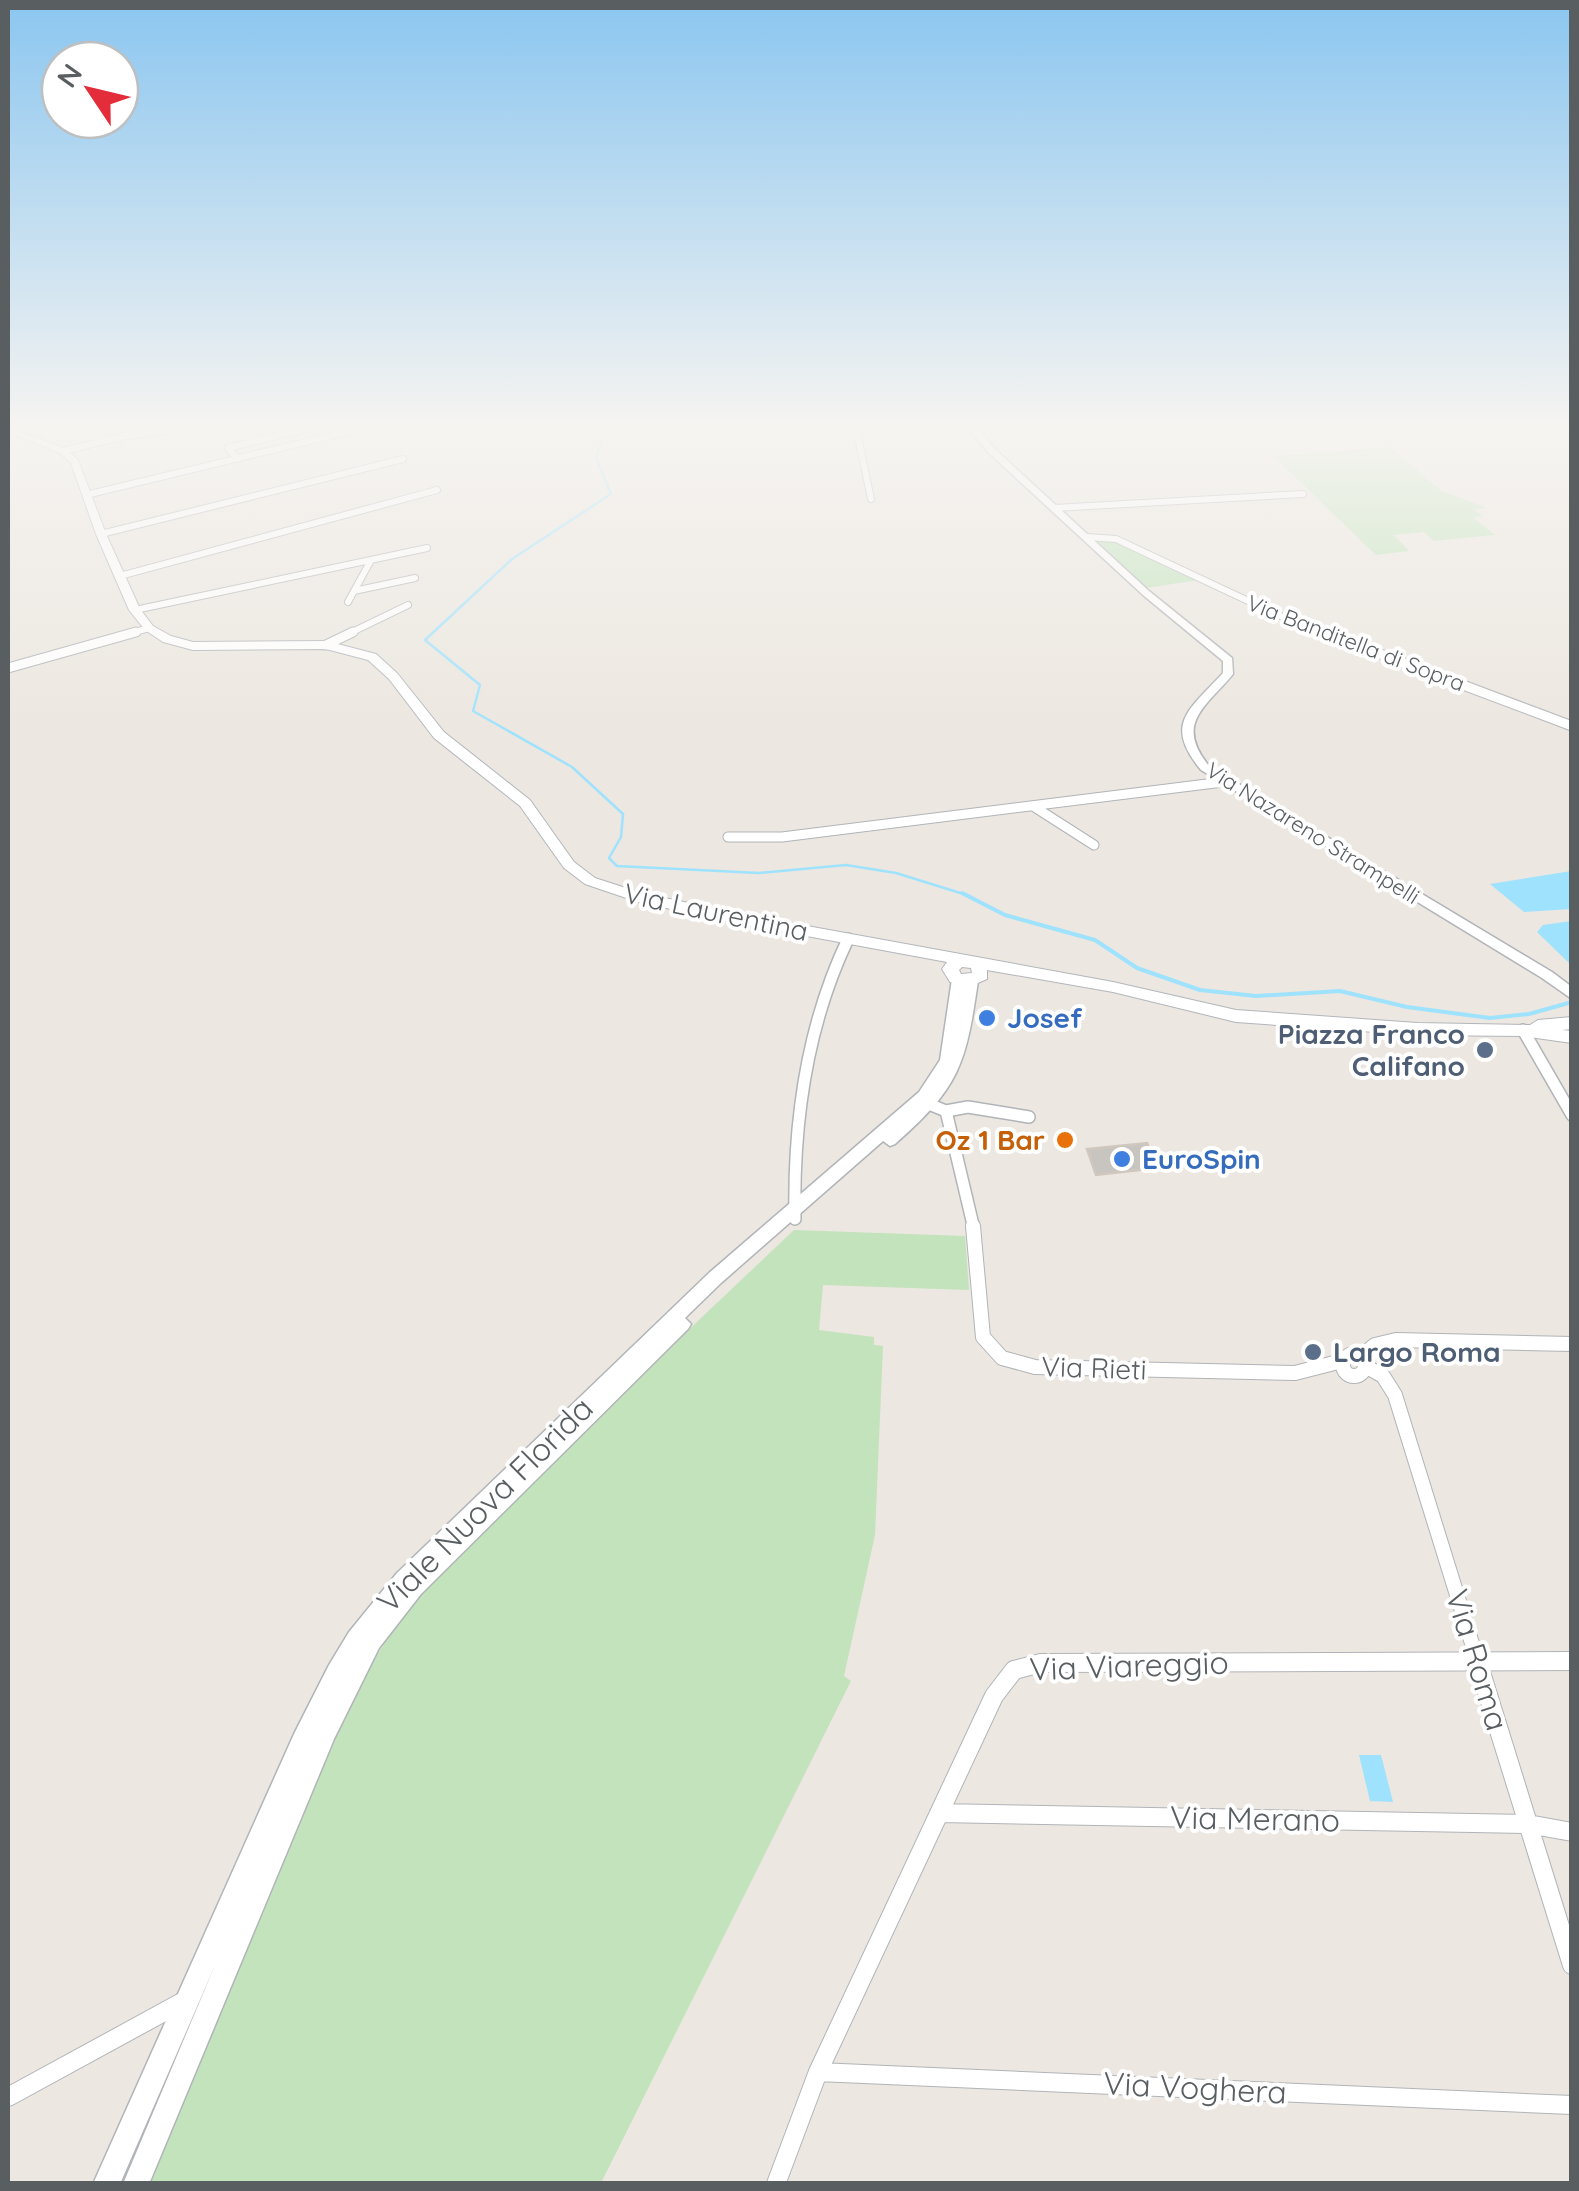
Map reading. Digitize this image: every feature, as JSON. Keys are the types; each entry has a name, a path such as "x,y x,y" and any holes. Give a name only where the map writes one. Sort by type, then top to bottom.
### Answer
{"main road":[{"path":"100,529 136,610 149,628 173,642 201,648 326,645"},
{"name":"Via Laurentina","path":"326,645 362,653 384,666 435,731 529,808 569,865 590,881 630,895 869,943 967,972"},
{"path":"967,972 1016,970 1236,1016 1417,1029 1524,1030 1572,1037"},
{"path":"1524,1030 1572,1023"}],"street":[{"path":"101,534 120,529"},
{"path":"120,576 293,529"},
{"name":"Via Nazareno Strampelli","path":"1077,529 1146,593 1228,660 1228,674 1196,706 1186,732 1196,759 1223,782 1568,991"},
{"name":"Via Banditella di Sopra","path":"1087,538 1116,540 1278,615 1572,726"},
{"path":"136,610 428,548"},
{"path":"348,602 370,562"},
{"path":"354,591 415,578"},
{"path":"326,645 408,605"},
{"path":"8,668 149,628"},
{"path":"728,837 777,837 1223,782"},
{"path":"1033,806 1094,845"},
{"path":"795,1213 796,1158 812,1034 825,991 848,939"},
{"name":"Viale Nuova Florida","path":"136,2184 332,1718 390,1614 795,1213 935,1083 948,1056 967,972"},
{"name":"Viale Nuova Florida","path":"106,2184 323,1702 355,1644 392,1592 691,1300 795,1213 938,1108 958,1061 967,972"},
{"path":"1524,1030 1572,1115"},
{"path":"938,1108 968,1107 1029,1117"},
{"name":"Via Rieti","path":"938,1108 977,1240 983,1338 996,1354 1029,1367 1295,1373 1342,1361 1347,1371 1355,1375 1362,1374 1364,1362"},
{"path":"1364,1362 1375,1346 1396,1340 1572,1344"},
{"name":"Via Roma","path":"1364,1362 1382,1376 1395,1395 1572,1966"},
{"name":"Via Viareggio","path":"776,2184 818,2072 939,1812 1000,1687 1023,1666 1572,1661"},
{"name":"Via Merano","path":"939,1812 1528,1824 1572,1832"},
{"path":"8,2098 223,1982"},
{"name":"Via Voghera","path":"818,2072 1572,2105"}],"green space":[{"path":"1349,529 1488,529 1495,535 1434,541 1424,532 1394,535 1409,551 1376,555"},
{"path":"1096,540 1118,542 1198,580 1146,588"},
{"path":"794,1230 965,1236 969,1290 823,1285 819,1330 874,1337 874,1345 883,1346 875,1535 844,1676 851,1681 601,2183 144,2184 359,1684 409,1604 569,1443"}],"water":[{"path":"1571,871 1571,909 1524,912 1490,884"},
{"path":"1572,921 1571,965 1537,932 1543,925"},
{"path":"1359,1755 1381,1755 1393,1802 1370,1801"}],"building":[{"name":"EuroSpin","path":"1147,1143 1158,1168 1096,1175 1087,1149"}],"waterway":[{"path":"557,529 512,559 425,640 480,685 473,711 572,767 623,814 621,837 609,858 617,866 759,873 846,865 896,873 965,894"},
{"path":"965,894 970,896"},
{"path":"965,894 1005,915 1095,940 1137,968 1200,990 1256,996 1340,991 1407,1007 1490,1018 1529,1014 1572,1002"}],"place":[{"name":"Josef","path":"987,1018"},
{"name":"Piazza Franco Califano","path":"1485,1050"},
{"name":"Oz 1 Bar","path":"1065,1140"},
{"name":"EuroSpin","path":"1122,1159"},
{"name":"Largo Roma","path":"1313,1352"}]}
